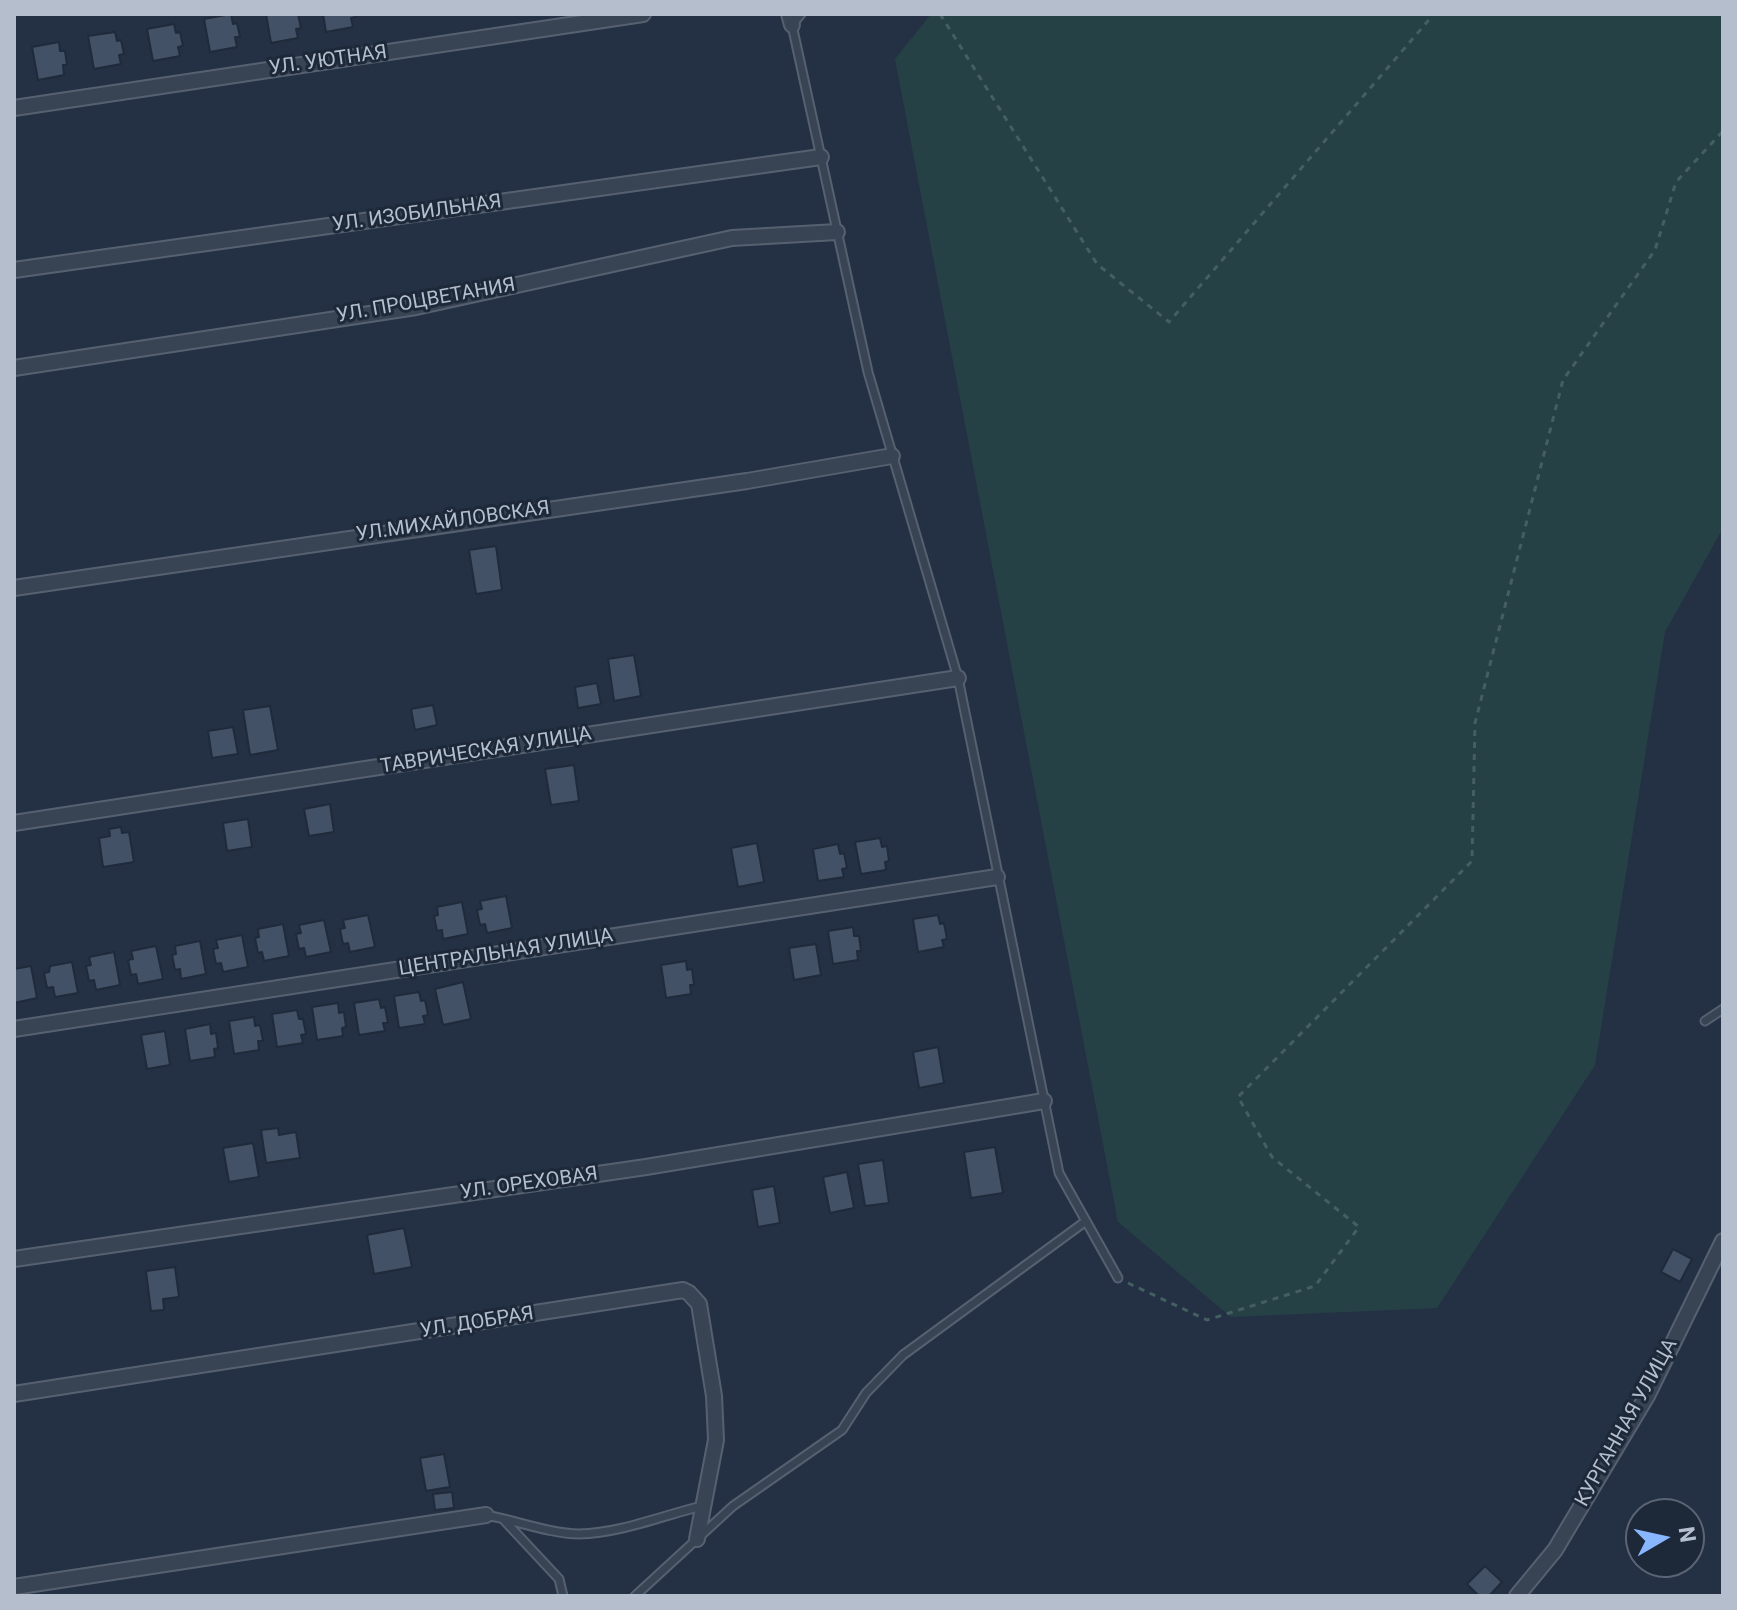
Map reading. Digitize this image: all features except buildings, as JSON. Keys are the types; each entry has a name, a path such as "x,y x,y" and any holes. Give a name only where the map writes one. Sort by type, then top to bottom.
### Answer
{"street":[{"name":"УЛ. УЮТНАЯ","path":"14,108 643,14"},
{"name":"УЛ. ИЗОБИЛЬНАЯ","path":"14,270 821,157"},
{"name":"УЛ. ПРОЦВЕТАНИЯ","path":"14,368 416,307 732,238 837,232"},
{"name":"УЛ.МИХАЙЛОВСКАЯ","path":"14,588 747,481 892,456"},
{"name":"ТАВРИЧЕСКАЯ УЛИЦА","path":"14,823 958,678"},
{"name":"ЦЕНТРАЛЬНАЯ УЛИЦА","path":"14,1029 997,877"},
{"name":"УЛ. ОРЕХОВАЯ","path":"14,1259 646,1167 1044,1101"},
{"name":"КУРГАННАЯ УЛИЦА","path":"1517,1596 1555,1550 1647,1396 1723,1241"},
{"name":"УЛ. ДОБРАЯ","path":"14,1394 683,1290 699,1304 714,1396 716,1440 697,1539"},
{"path":"14,1587 486,1515"}],"lane":[{"path":"794,18 868,372 958,678 1059,1173 1118,1278"},
{"path":"1705,1021 1723,1009"},
{"path":"635,1596 733,1506 842,1430 866,1393 903,1355 1086,1221"},
{"path":"486,1515 577,1534 627,1528 659,1516 702,1506"},
{"path":"501,1517 559,1579 563,1596"}],"path":[{"path":"940,14 1097,264 1169,322 1434,14"},
{"path":"1118,1278 1207,1320 1315,1286 1359,1227 1272,1157 1238,1097 1472,861 1475,723 1563,380 1655,250 1676,182 1723,131"}],"green space":[{"path":"931,14 1723,14 1723,528 1665,632 1595,1065 1437,1308 1231,1317 1118,1222 895,59"}]}
